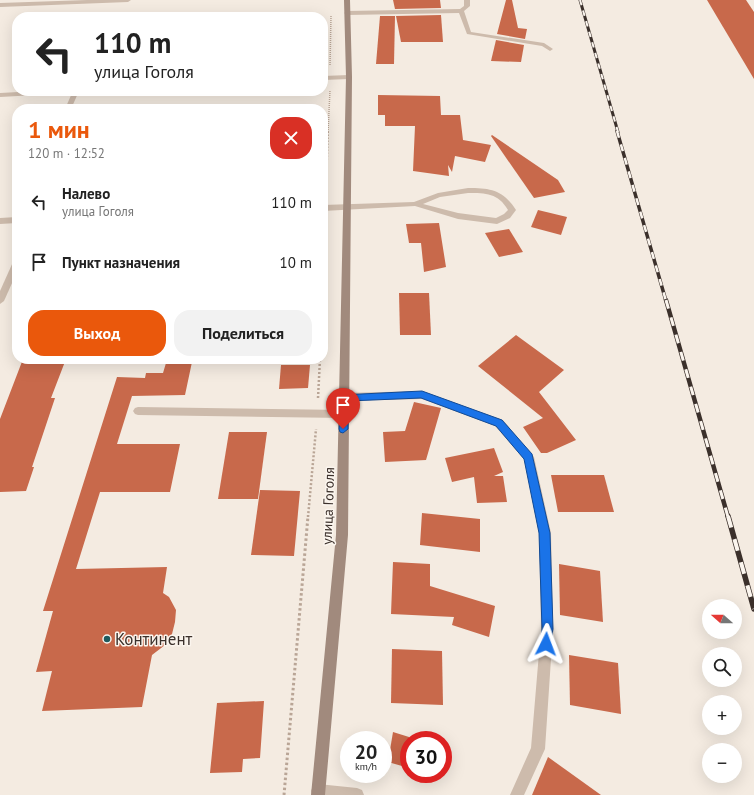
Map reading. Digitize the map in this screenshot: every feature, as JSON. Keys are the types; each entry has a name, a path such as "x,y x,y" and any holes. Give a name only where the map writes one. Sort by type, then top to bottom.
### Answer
{"main road":[{"name":"улица Гоголя","path":"318,793 342,535 348,77 347,0"}],"street":[{"path":"0,5 128,0"},
{"path":"347,13 461,11 467,6 467,0"},
{"path":"461,11 469,33 544,45 550,49"},
{"path":"328,78 348,77"},
{"path":"0,95 12,94"},
{"path":"328,208 415,204 458,216 497,221 507,216 512,210 509,202 498,194 478,191 452,191 425,199 415,204"},
{"path":"0,221 12,220"},
{"path":"0,301 12,273"},
{"path":"344,397 422,395 499,423 529,457 544,533 548,629 538,750 517,795"},
{"path":"318,793 357,795"}],"lane":[{"path":"138,411 344,414"}],"path":[{"path":"328,53 331,16"},
{"path":"284,795 317,414 320,364"}],"building":[{"path":"393,0 440,0 441,8 395,9"},
{"path":"506,0 512,0 518,28 527,29 525,39 497,34"},
{"path":"707,0 746,0 754,12 754,79"},
{"path":"441,15 443,42 401,42 396,16"},
{"path":"380,16 395,16 394,64 376,64"},
{"path":"496,40 524,45 521,62 491,61"},
{"path":"378,95 440,96 441,115 460,115 463,140 491,145 485,162 455,156 452,172 448,165 449,176 413,171 415,126 385,126 385,115 378,115"},
{"path":"492,135 558,180 565,192 534,198 491,136"},
{"path":"538,210 567,217 561,235 531,227"},
{"path":"439,223 446,267 424,272 421,243 409,243 406,224"},
{"path":"509,229 523,252 499,257 485,233"},
{"path":"399,293 429,293 431,335 400,335"},
{"path":"516,335 564,370 539,392 576,440 547,453 541,453 523,427 543,418 478,366"},
{"path":"21,364 64,364 51,398 55,398 32,467 34,467 26,491 0,492 0,419"},
{"name":"Континент","path":"166,364 192,364 185,395 132,396 117,444 180,444 170,492 100,492 76,569 167,567 163,593 169,597 176,610 172,634 165,645 152,655 142,707 42,711 52,671 36,672 53,611 43,611 117,377 145,378 146,373 163,373"},
{"path":"281,365 310,365 308,388 279,389"},
{"path":"414,402 441,408 426,460 385,462 383,432 405,431"},
{"path":"229,432 267,432 258,499 218,499"},
{"path":"494,448 503,472 494,476 503,476 507,502 477,503 474,477 452,482 445,458"},
{"path":"551,475 604,475 614,512 558,512"},
{"path":"260,490 300,491 294,556 251,555"},
{"path":"422,513 480,519 480,552 420,545"},
{"path":"393,562 430,564 430,586 495,606 489,637 452,625 454,617 391,614"},
{"path":"559,564 600,571 603,622 560,615"},
{"path":"392,649 442,651 443,705 391,703"},
{"path":"569,655 618,663 621,714 570,705"},
{"path":"264,701 260,758 243,759 242,772 210,773 217,703"},
{"path":"393,732 400,734 400,765 392,763"},
{"path":"548,757 601,795 532,795"}],"railway":[{"path":"580,0 618,132"},
{"path":"617,131 666,301"},
{"path":"666,300 728,517"},
{"path":"728,516 754,609"}],"place":[{"name":"Континент","path":"107,639"}],"route":[{"path":"343,429 344,397 422,395 499,423 529,457 544,533 548,629 546,644"}]}
